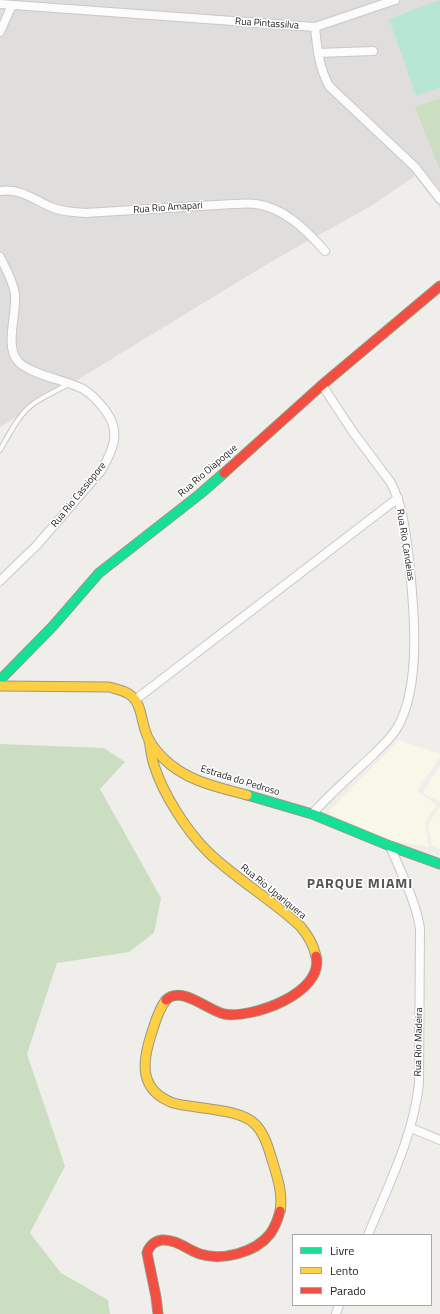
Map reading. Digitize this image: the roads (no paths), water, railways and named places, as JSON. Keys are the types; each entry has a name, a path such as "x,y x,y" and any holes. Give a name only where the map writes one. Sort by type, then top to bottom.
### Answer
{"street":[{"path":"395,0 315,27 319,62 329,86 415,167 440,199"},
{"name":"Rua Pintassilva","path":"0,4 315,27"},
{"path":"0,32 12,5"},
{"path":"318,53 373,51"},
{"name":"Rua Rio Amapari","path":"0,191 16,190 52,207 67,212 85,213 233,204 256,204 275,209 294,220 311,235 325,251"},
{"name":"Rua Rio Cassiopore","path":"0,257 10,278 14,292 15,300 12,343 13,353 17,360 30,370 83,389 93,396 109,415 115,430 114,444 101,471 37,545 0,581"},
{"name":"Rua Rio Oiapoque","path":"0,680 53,626 98,573 200,494 322,385 440,286"},
{"path":"322,385 353,432 392,483 398,498"},
{"name":"Rua Rio Candeias","path":"135,700 398,498 406,539 414,611 413,662 408,698 404,714 397,728 312,814"},
{"path":"0,686 109,687 126,691 135,700"},
{"name":"Estrada do Pedroso","path":"135,700 139,707 149,741 173,767 198,781 312,814 390,846 440,864"},
{"name":"Rua Rio Upariquera","path":"149,741 150,754 156,772 167,794 204,849 291,918 305,931 313,944 317,957 315,973 307,986 292,997 250,1013 236,1015 222,1014 182,995 174,994 164,1003 156,1018 145,1053 143,1066 145,1077 150,1086 165,1100 176,1104 229,1112 251,1121 259,1129 265,1140 278,1180 280,1196 280,1210 269,1235 259,1244 247,1250 215,1256 192,1251 164,1240 152,1244 148,1248 147,1253 158,1314"},
{"name":"Rua Rio Madeira","path":"368,1234 411,1128 419,1084 420,928 417,911 411,894 390,846"},
{"path":"411,1128 440,1140"}],"lane":[{"path":"0,450 19,419 27,410 37,401 70,384"}],"district":[{"name":"PARQUE MIAMI","path":"360,885"}]}
